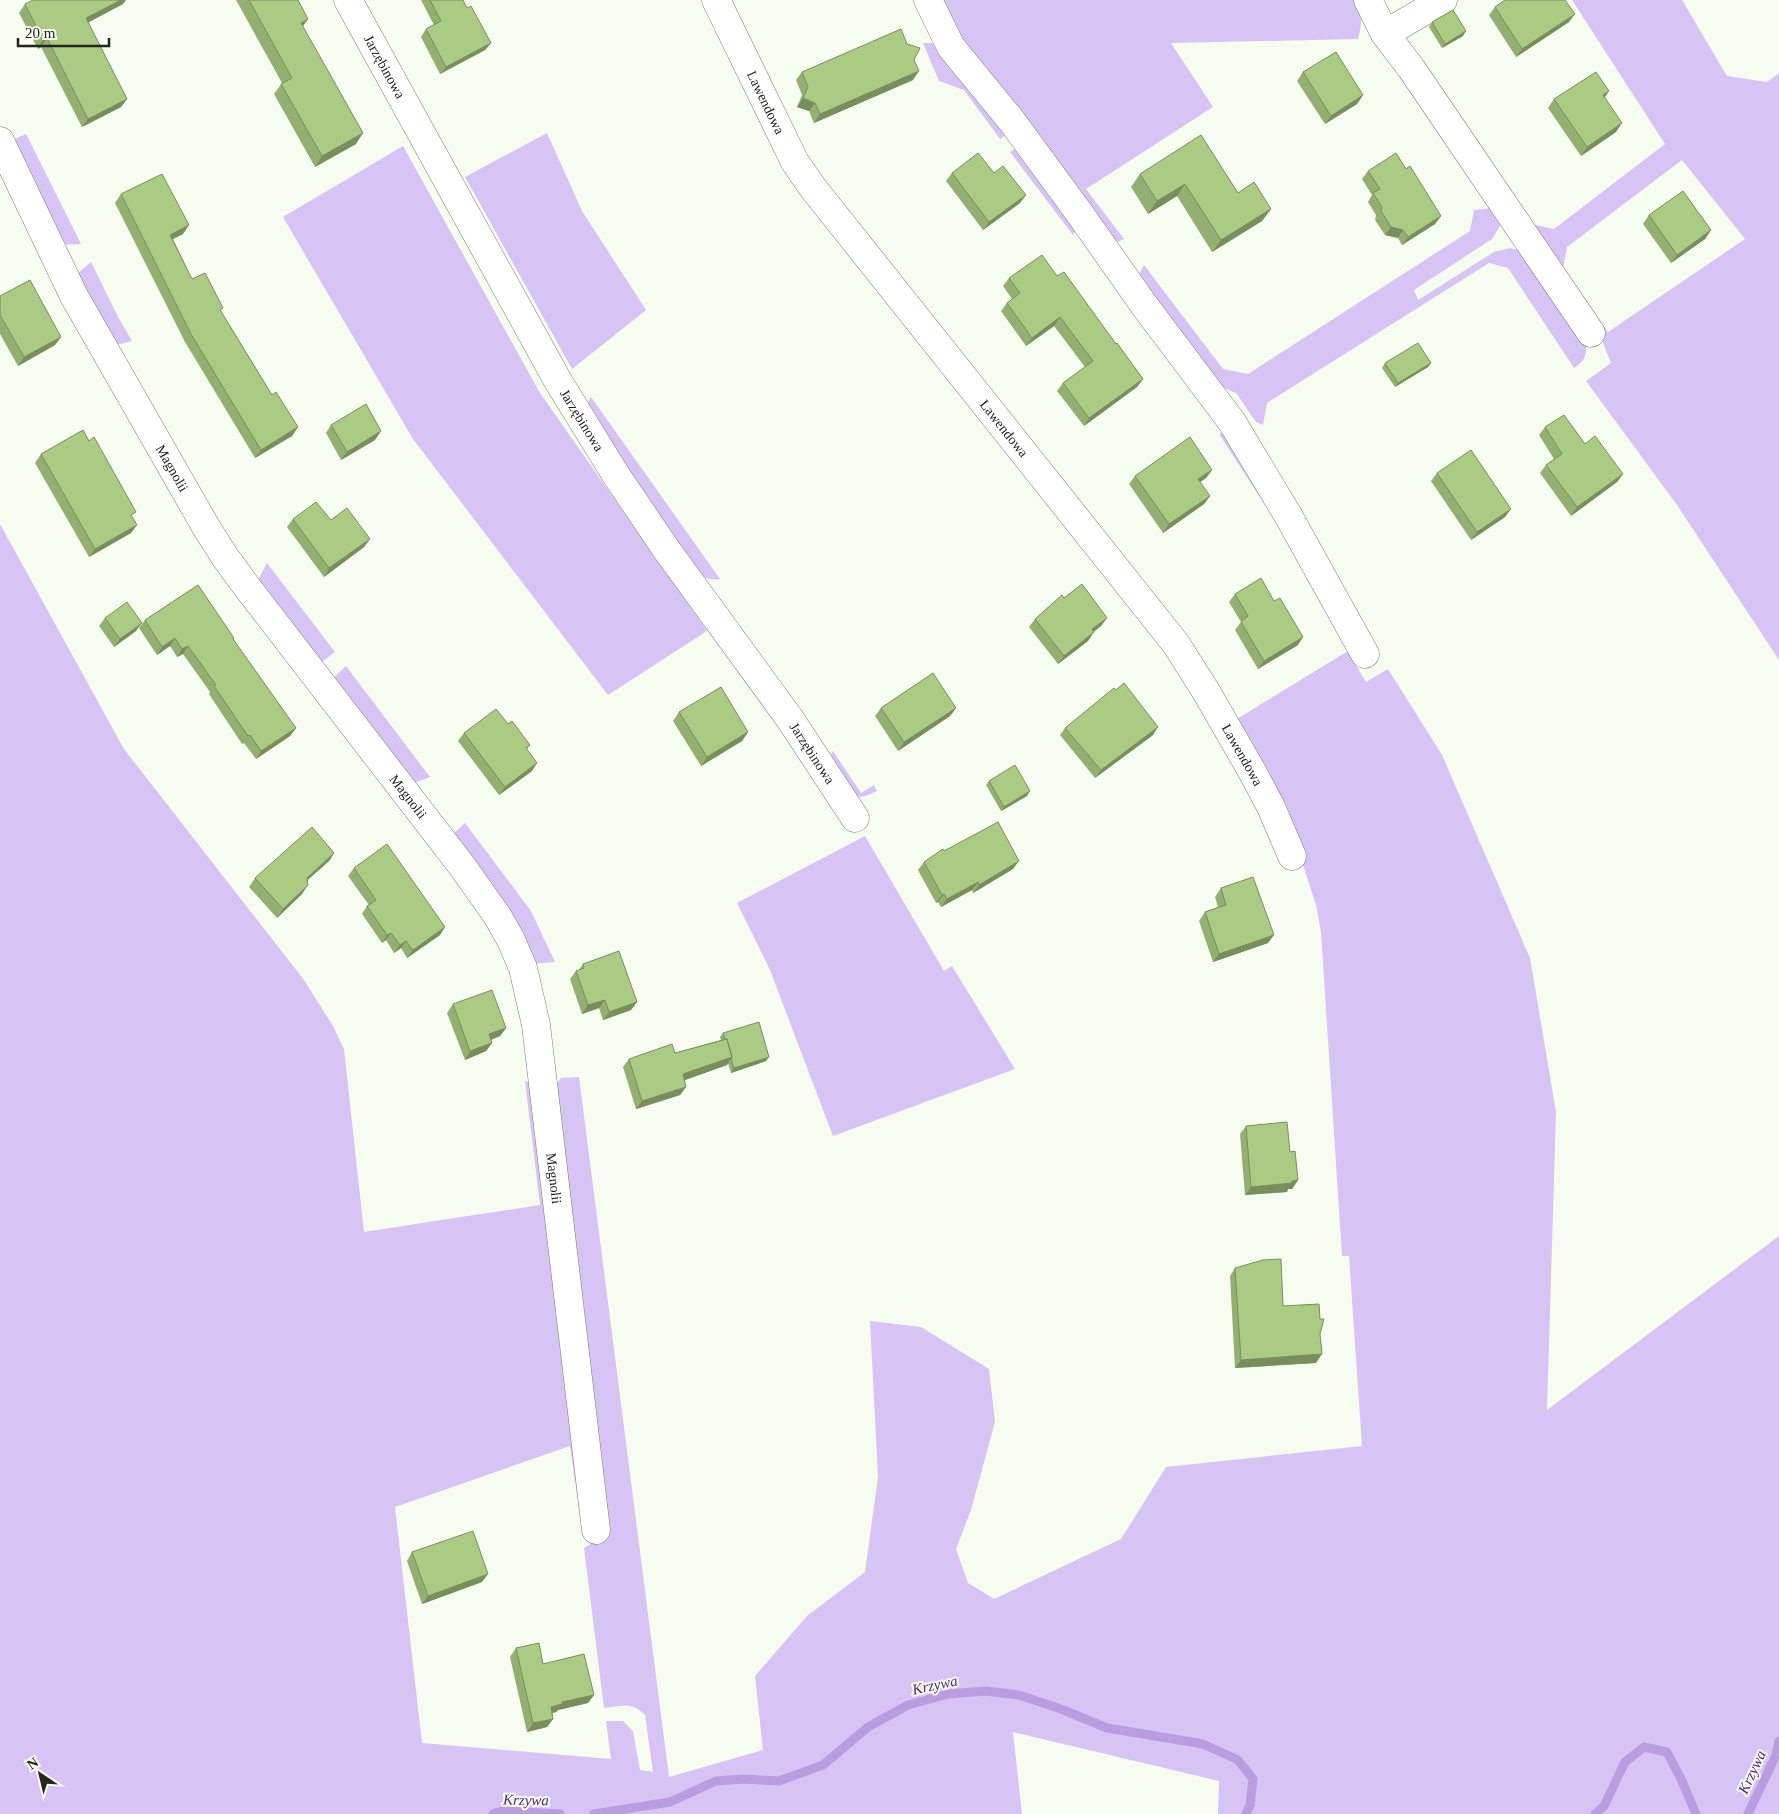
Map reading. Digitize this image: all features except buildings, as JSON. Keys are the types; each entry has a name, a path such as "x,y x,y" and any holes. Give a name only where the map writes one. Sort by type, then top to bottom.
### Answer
{"street":[{"name":"Jarzębinowa","path":"348,0 582,422 666,549 790,719 855,818"},
{"name":"Lawendowa","path":"716,0 795,162 813,188 936,345 1176,644 1207,693 1253,773 1271,806 1292,856"},
{"path":"928,0 951,47 1016,128 1080,214 1144,306 1232,422 1289,516 1366,654"},
{"path":"1368,0 1384,34 1411,68 1591,333"},
{"path":"1384,34 1443,0"},
{"name":"Magnolii","path":"0,141 74,296 224,557 462,866 498,917 511,940 523,968 536,1025 596,1530"}],"shaded area":[{"path":"938,0 1357,0 1361,24 1358,39 1171,43 1213,107 1086,189 1124,239 1117,242 1109,237 962,47"},
{"path":"1572,0 1682,0 1727,76 1767,82 1779,73 1779,660 1677,505 1586,381 1611,363 1601,338 1531,224 1554,229 1665,144","holes":["1682,160 1745,239 1608,332 1563,269 1567,247"]},
{"path":"923,43 936,43 1007,134 1000,139 964,90 939,81"},
{"path":"547,133 582,211 646,310 572,369 465,177"},
{"path":"26,134 81,244 61,245 10,141"},
{"path":"403,146 540,393 707,631 608,695 413,439 283,217"},
{"path":"1019,146 1076,229 1073,235 1010,152"},
{"path":"1493,208 1498,216 1500,226 1492,239 1414,290 1418,300 1494,252 1510,248 1522,251 1586,345 1584,359 1574,368 1508,268 1489,263 1267,403 1263,425 1256,422 1236,393 1217,385 1139,282 1139,274 1144,265 1223,369 1248,374 1470,231 1474,210"},
{"path":"91,262 132,341 116,345 78,273"},
{"path":"591,397 720,579 705,578 693,569 585,407"},
{"path":"1228,431 1280,528 1219,434"},
{"path":"0,524 124,749 304,980 333,1026 344,1049 364,1232 540,1205 525,1081 532,1083 588,1523 582,1529 570,1446 395,1507 422,1743 611,1759 606,1721 623,1721 633,1731 640,1770 653,1772 645,1715 636,1708 626,1705 604,1708 584,1548 607,1534 554,1087 561,1078 579,1077 669,1777 763,1750 755,1676 807,1616 865,1572 878,1477 870,1321 921,1327 989,1369 995,1422 971,1510 956,1549 968,1583 994,1599 1121,1539 1166,1467 1362,1446 1349,1256 1342,1256 1321,932 1316,905 1299,853 1232,722 1348,651 1366,682 1388,669 1442,755 1530,958 1556,1112 1547,1410 1779,1236 1779,1814 1218,1814 1219,1781 1013,1732 1022,1814 0,1814"},
{"path":"267,563 335,652 319,664 257,582"},
{"path":"346,666 430,777 411,784 331,680"},
{"path":"833,751 861,793 874,785 877,791 862,797 853,795 827,760"},
{"path":"465,823 531,911 555,962 532,964 452,835"},
{"path":"865,836 944,971 952,966 1015,1069 833,1136 770,970 737,903"}],"waterway":[{"name":"Krzywa","path":"594,1814 670,1802 716,1781 744,1779 779,1781 823,1765 868,1727 908,1705 948,1694 986,1691 1019,1695 1061,1709 1107,1728 1203,1744 1238,1760 1253,1779 1250,1805 1246,1814"},
{"name":"Krzywa","path":"1748,1814 1776,1755 1779,1741"},
{"name":"Krzywa","path":"1595,1814 1604,1806 1625,1762 1644,1747 1667,1752 1696,1814"},
{"name":"Krzywa","path":"493,1814 502,1811 560,1814"}]}
